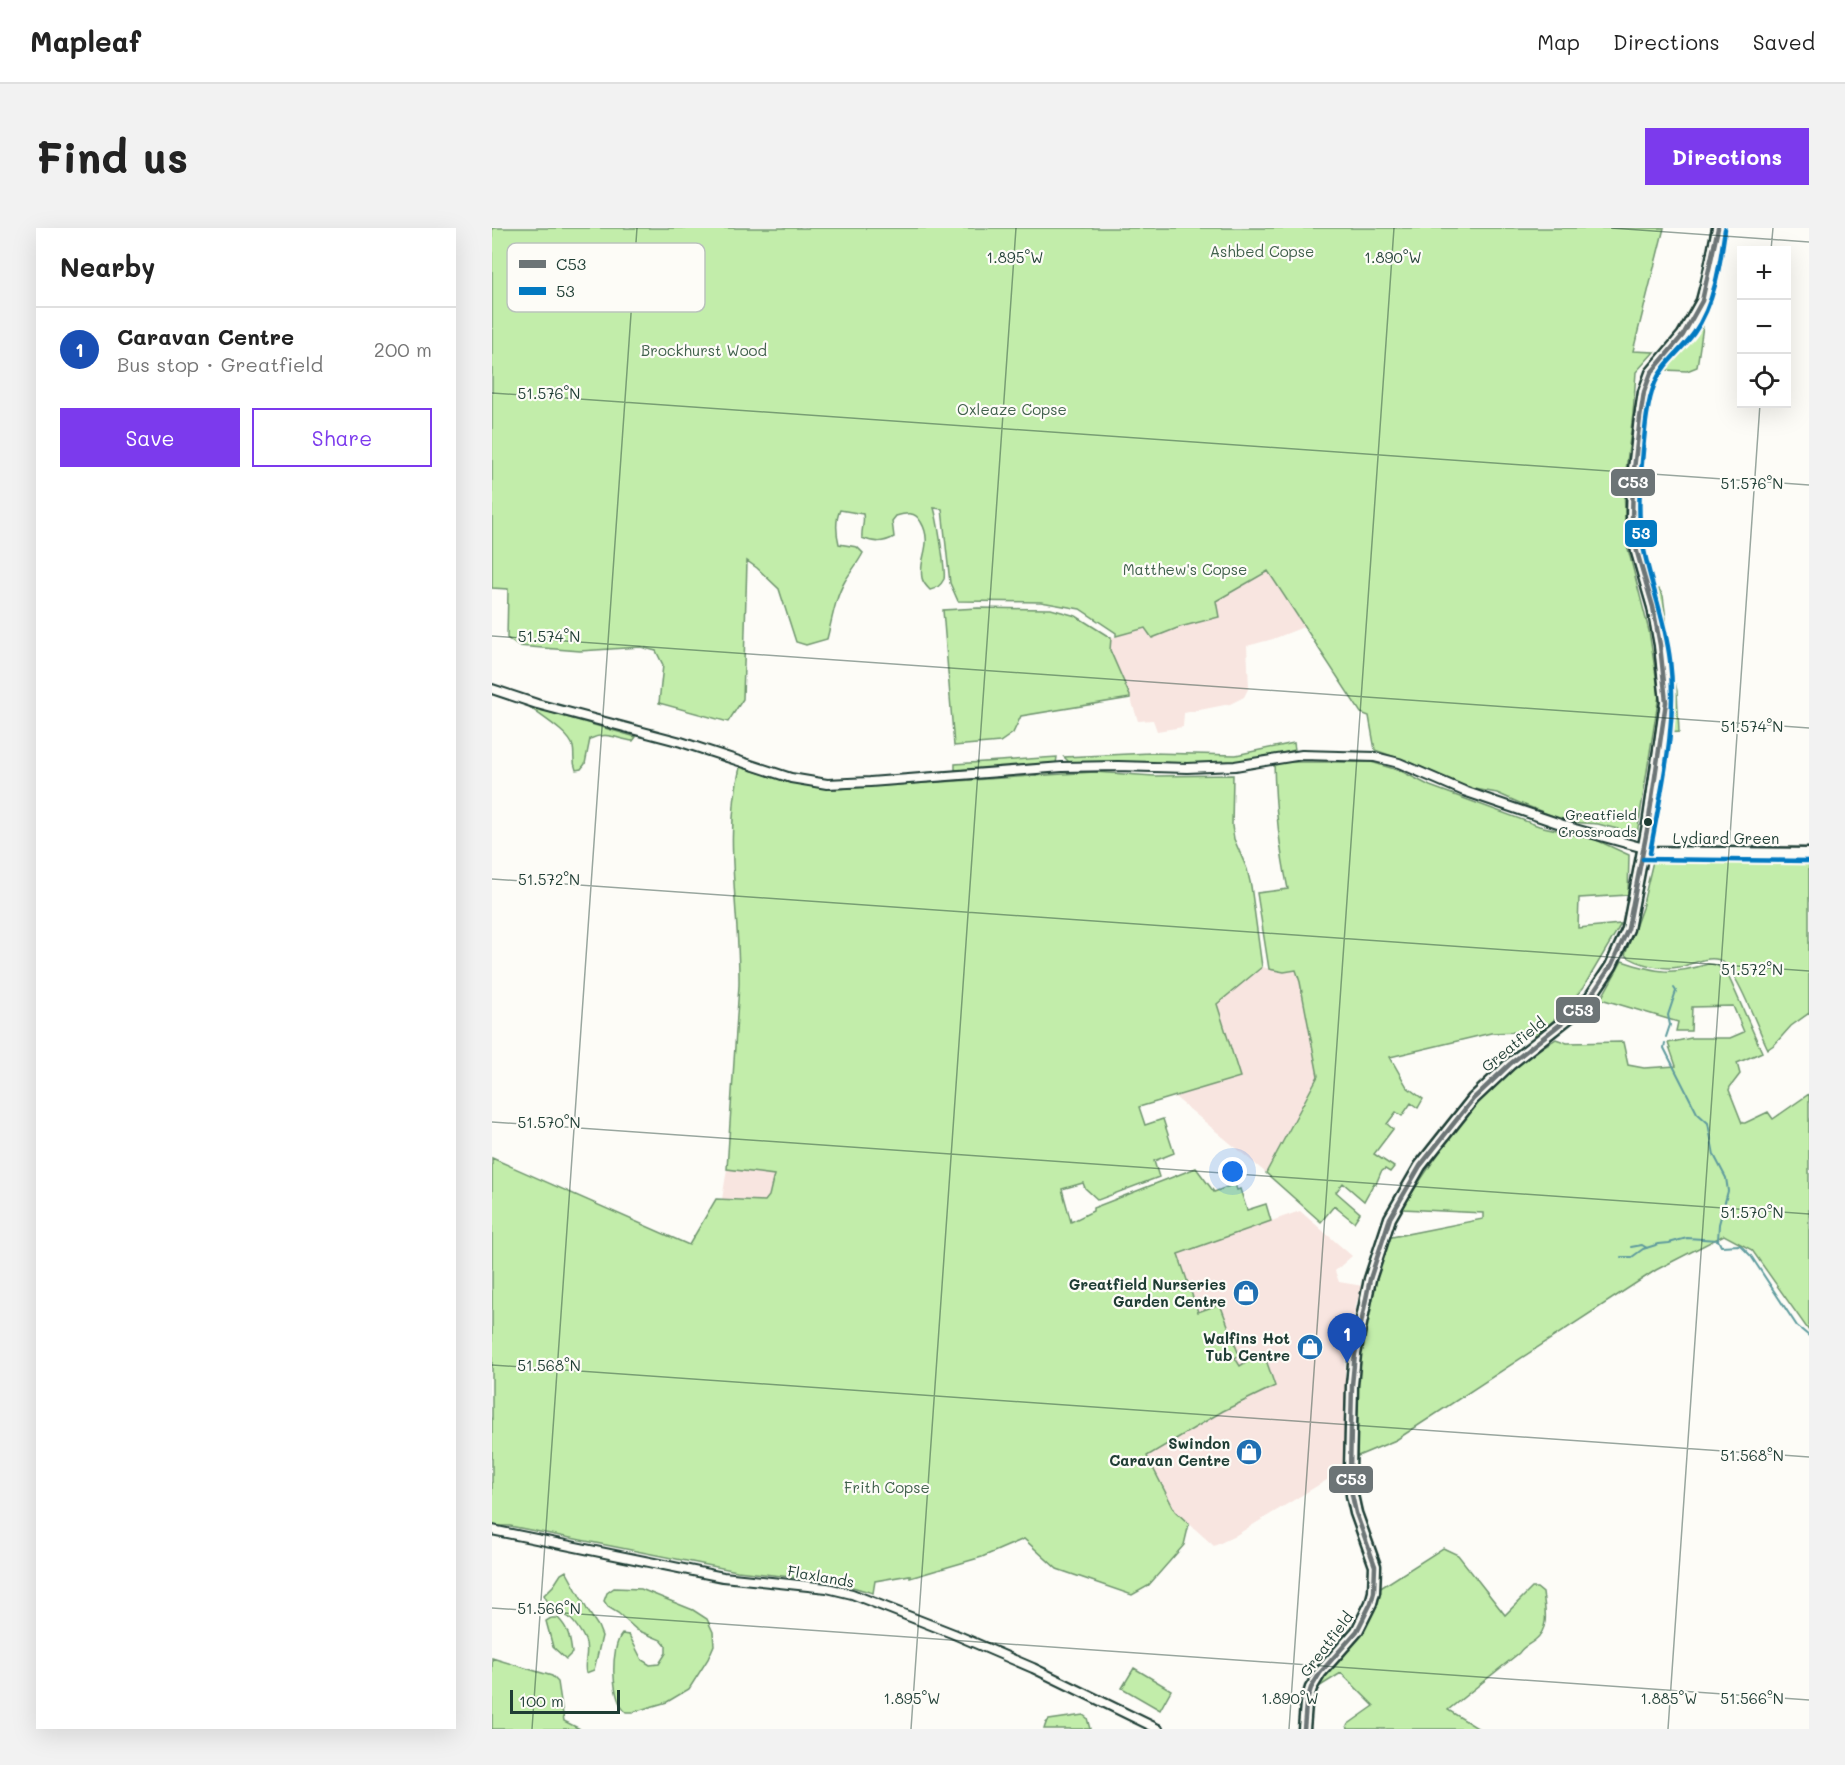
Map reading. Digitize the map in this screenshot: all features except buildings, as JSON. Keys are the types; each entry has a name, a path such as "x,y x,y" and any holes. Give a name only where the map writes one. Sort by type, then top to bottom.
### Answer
{"street":[{"name":"Greatfield","path":"1304,1729 1306,1704 1311,1688 1320,1673 1357,1631 1374,1592 1375,1566 1352,1495 1350,1470 1352,1385 1355,1354 1370,1279 1390,1218 1420,1166 1473,1099 1504,1069 1577,1011 1596,990 1611,966 1628,929 1644,850 1664,718 1665,691 1658,630 1633,530 1632,500 1637,436 1644,393 1651,373 1683,335 1702,301 1718,228"},
{"path":"492,689 537,704 681,742 791,778 827,784 1062,767 1235,766 1302,755 1375,757 1399,763 1464,792 1644,850"},
{"name":"Lydiard Green","path":"1644,850 1809,854"},
{"name":"Flaxlands","path":"492,1530 723,1576 827,1588 852,1594 1033,1668 1158,1729"}],"shaded area":[{"path":"1268,571 1306,626 1247,646 1249,687 1244,697 1230,704 1184,713 1183,727 1157,731 1153,720 1138,721 1110,650 1111,638 1145,628 1152,638 1180,627 1219,617 1215,601"},
{"path":"1262,967 1284,972 1296,970 1318,1076 1266,1173 1175,1097 1240,1076 1217,1004"},
{"path":"727,1169 774,1175 769,1196 765,1201 722,1199"},
{"path":"1300,1211 1352,1256 1335,1271 1339,1282 1363,1286 1360,1300 1357,1300 1345,1360 1345,1469 1233,1537 1214,1546 1175,1511 1147,1456 1223,1411 1275,1386 1263,1351 1240,1366 1120,1274"}],"green space":[{"path":"492,228 1664,228 1633,351 1654,352 1636,372 1624,486 1626,541 1649,631 1659,695 1637,834 1598,824 1569,822 1497,793 1464,787 1412,763 1375,750 1369,716 1361,713 1268,571 1216,601 1219,617 1180,627 1152,638 1145,628 1116,636 1116,633 1080,609 1041,602 958,601 950,583 942,509 934,508 941,544 944,579 930,590 923,582 921,571 926,544 925,530 916,516 907,514 896,516 892,521 894,537 874,541 862,538 863,514 840,510 836,527 839,544 857,547 863,553 845,581 836,602 827,639 806,645 796,642 779,589 747,561 743,699 728,722 659,703 663,665 656,651 641,647 580,651 518,646 507,638 508,589 492,588"},
{"path":"1704,319 1697,367 1687,371 1665,370 1668,361 1686,339 1694,323"},
{"path":"1659,589 1663,596 1677,691 1679,732 1668,733 1670,708 1655,595"},
{"path":"1051,609 1076,616 1111,638 1110,650 1130,698 1021,716 1013,733 1000,742 954,746 943,610"},
{"path":"528,706 636,737 633,741 606,736 590,739 585,764 581,769 576,770 573,747 567,736"},
{"path":"1294,743 1295,750 1251,761 1217,764 1166,766 1136,763 1075,763 1069,762 1064,757 1151,753 1236,755"},
{"path":"1057,757 1056,764 1052,765 955,770 955,764"},
{"path":"1274,762 1371,762 1401,771 1430,786 1539,826 1592,838 1629,855 1628,895 1579,898 1578,928 1621,924 1583,988 1537,1035 1518,1032 1491,1033 1390,1057 1407,1087 1423,1099 1418,1108 1411,1103 1402,1116 1396,1112 1387,1124 1393,1129 1374,1154 1394,1167 1390,1172 1385,1169 1381,1172 1364,1201 1343,1183 1336,1192 1360,1213 1354,1222 1334,1206 1321,1222 1266,1173 1318,1076 1296,970 1284,972 1269,969 1257,893 1288,889 1278,826"},
{"name":"Frith Copse","path":"740,767 790,782 835,789 1094,772 1154,776 1233,775 1232,826 1234,839 1247,869 1251,886 1262,967 1217,1004 1240,1077 1139,1107 1145,1125 1163,1119 1174,1153 1154,1161 1159,1177 1098,1200 1085,1188 1083,1183 1062,1189 1071,1222 1093,1211 1093,1208 1196,1168 1214,1192 1235,1184 1237,1190 1240,1189 1247,1210 1266,1204 1271,1221 1178,1254 1198,1312 1220,1304 1239,1355 1235,1358 1240,1366 1263,1351 1275,1386 1223,1411 1147,1456 1175,1511 1189,1524 1184,1545 1148,1586 1132,1595 1057,1569 1024,1539 982,1557 910,1578 910,1575 875,1581 873,1593 835,1582 737,1571 510,1526 492,1526 492,1158 689,1245 716,1199 765,1201 769,1196 774,1175 727,1169 739,985 732,849 735,794"},
{"path":"1657,858 1809,859 1809,1013 1791,1026 1768,1049 1735,977 1723,962 1707,959 1679,967 1665,968 1644,964 1625,955 1642,908 1653,861"},
{"path":"1622,961 1665,971 1684,970 1711,964 1727,973 1762,1052 1737,1063 1740,1074 1729,1090 1742,1123 1768,1112 1773,1119 1809,1094 1809,1331 1752,1250 1724,1235 1656,1270 1396,1440 1353,1458 1358,1370 1376,1276 1387,1238 1483,1219 1483,1213 1403,1209 1445,1145 1485,1094 1517,1063 1556,1039 1567,1043 1623,1042 1628,1065 1644,1068 1676,1066 1668,1043 1691,1038 1730,1038 1744,1032 1733,1006 1692,1007 1691,1031 1676,1031 1678,1022 1601,999"},
{"path":"1443,1548 1458,1555 1505,1615 1532,1588 1537,1588 1543,1593 1545,1624 1543,1630 1535,1640 1448,1710 1479,1729 1348,1729 1347,1725 1374,1706 1341,1673 1317,1688 1366,1620 1377,1599 1379,1589"},
{"path":"566,1571 602,1636 594,1670 586,1673 587,1648 584,1637 573,1621 551,1605 544,1595"},
{"path":"614,1588 641,1589 693,1610 707,1619 713,1632 714,1645 689,1689 667,1702 633,1712 626,1712 621,1706 615,1686 614,1662 615,1651 622,1634 629,1635 642,1660 650,1665 659,1664 666,1653 666,1646 661,1640 637,1630 608,1607 604,1601 607,1593"},
{"path":"558,1618 568,1634 572,1653 566,1659 553,1647 546,1621"},
{"path":"492,1658 552,1676 558,1682 564,1721 580,1729 492,1729"},
{"path":"1134,1668 1171,1690 1160,1710 1122,1688"},
{"path":"1083,1715 1087,1718 1090,1729 1044,1729 1049,1720"}],"waterway":[{"path":"1666,1037 1670,1025 1668,1015 1676,991 1674,988"},
{"path":"1665,1043 1664,1048 1697,1113 1708,1123 1714,1155 1726,1178 1728,1191 1719,1224 1718,1240"},
{"path":"1621,1257 1632,1257 1643,1249 1687,1238 1718,1240 1721,1246 1740,1245 1751,1256 1797,1326 1809,1336"},
{"path":"1631,1247 1642,1245 1647,1248"}],"transit line":[{"name":"C53","path":"1304,1729 1306,1704 1311,1688 1320,1673 1357,1631 1374,1592 1375,1566 1352,1495 1350,1470 1352,1385 1355,1354 1370,1279 1390,1218 1420,1166 1473,1099 1510,1064 1577,1011 1591,996 1611,966 1628,929 1648,825 1666,702 1653,607 1637,552 1632,521 1633,478 1640,418 1644,392 1651,373 1683,335 1702,301 1718,228"},
{"name":"53","path":"1650,853 1667,757 1672,684 1668,644 1645,555 1639,515 1645,426 1649,403 1658,376 1694,333 1707,309 1716,283 1725,229"},
{"name":"53","path":"1643,859 1809,861"}],"place":[{"name":"Greatfield Crossroads","path":"1648,822"},
{"name":"Greatfield Nurseries Garden Centre","path":"1246,1293"},
{"name":"Walfins Hot Tub Centre","path":"1310,1347"},
{"name":"Caravan Centre","path":"1347,1363"},
{"name":"Swindon Caravan Centre","path":"1249,1452"}],"park label":[{"name":"Ashbed Copse","path":"1262,251"},
{"name":"Brockhurst Wood","path":"704,350"},
{"name":"Oxleaze Copse","path":"1012,409"},
{"name":"Matthew's Copse","path":"1185,569"}]}
